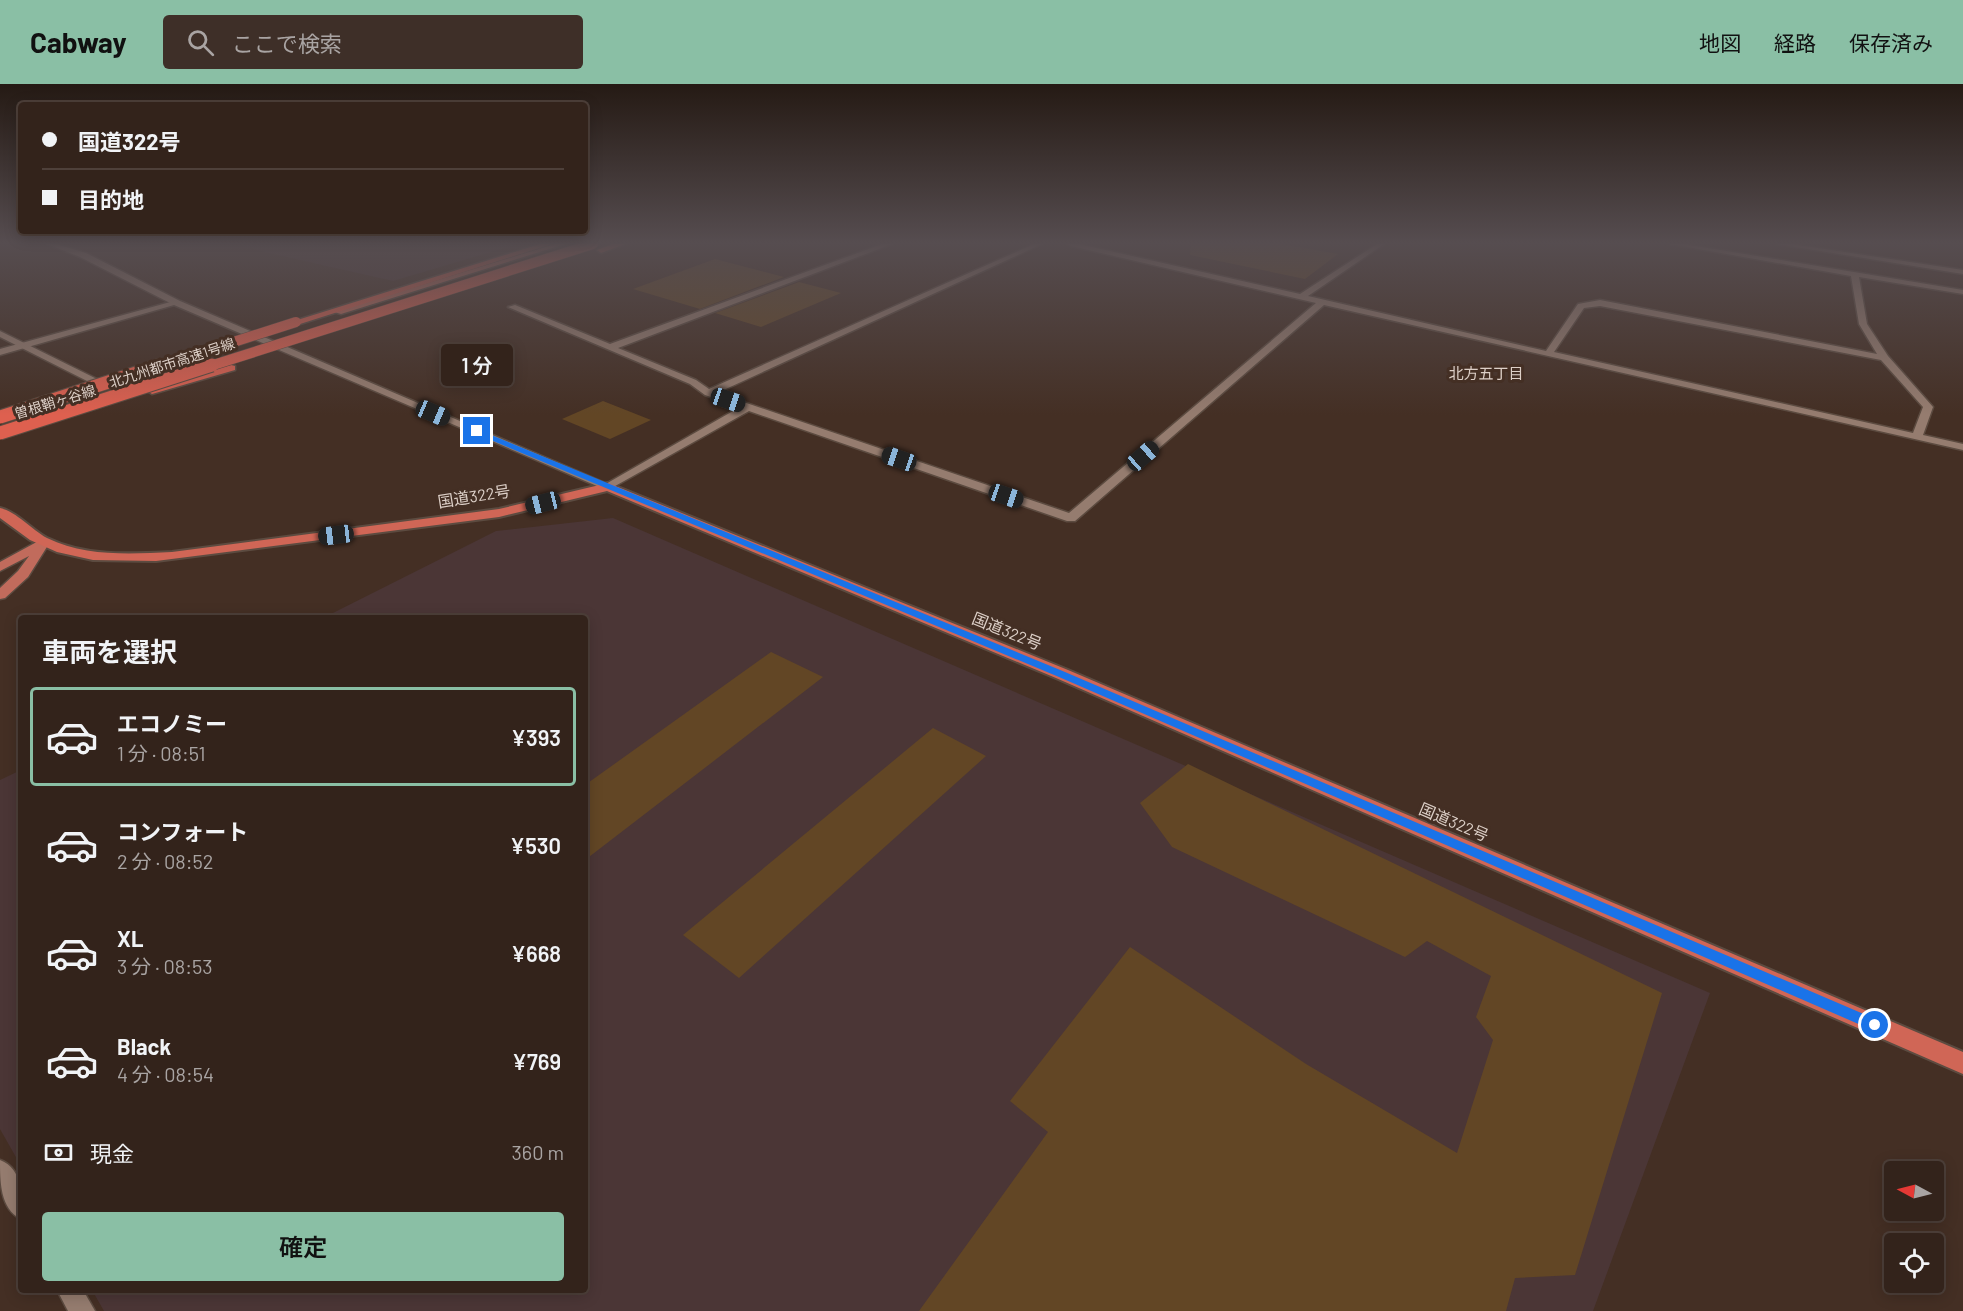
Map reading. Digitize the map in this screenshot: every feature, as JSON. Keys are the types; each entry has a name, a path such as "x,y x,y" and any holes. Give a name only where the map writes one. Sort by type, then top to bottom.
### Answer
{"highway":[{"path":"0,418 195,353 361,301"},
{"name":"北九州都市高速1号線","path":"0,418 379,301"},
{"name":"北九州都市高速1号線","path":"0,435 422,301"},
{"name":"国道322号","path":"2,515 44,542 63,550 127,558 172,556 499,513 608,487 1062,674 1963,1063"}],"main road":[{"name":"曽根鞘ヶ谷線","path":"0,418 371,301"},
{"name":"曽根鞘ヶ谷線","path":"0,435 425,301"},
{"path":"0,567 44,542"},
{"path":"0,595 22,574 44,542"}],"street":[{"path":"174,301 608,487 748,407"},
{"path":"612,347 733,301"},
{"path":"708,393 910,301"},
{"path":"512,307 693,382 708,393 1071,518 1324,301"},
{"path":"1325,301 1963,447"},
{"path":"1859,301 1863,324 1884,358 1928,408 1916,438"},
{"path":"0,352 177,303"},
{"path":"1548,354 1581,306 1600,303 1884,358"},
{"path":"0,334 102,385"},
{"path":"0,1171 18,1202"},
{"path":"71,1293 82,1311"}],"shaded area":[{"path":"613,518 1710,993 1593,1311 104,1311 94,1293 588,1293 588,615 329,615 496,531"},
{"path":"18,771 18,1161 0,1129 0,780"}],"building":[{"path":"674,301 720,301 700,309"},
{"path":"747,301 822,301 761,327 715,313"},
{"path":"603,401 651,420 610,439 562,419"},
{"path":"771,652 823,677 588,858 588,783"},
{"path":"933,728 986,756 739,978 683,935"},
{"path":"1188,764 1662,993 1575,1275 1515,1278 1506,1311 919,1311 1048,1132 1010,1101 1130,947 1306,1064 1457,1153 1493,1040 1476,1017 1491,976 1427,941 1405,957 1172,847 1140,803"}],"district":[{"name":"北方五丁目","path":"1486,374"}],"route":[{"path":"477,431 1062,674 1875,1025"}]}
